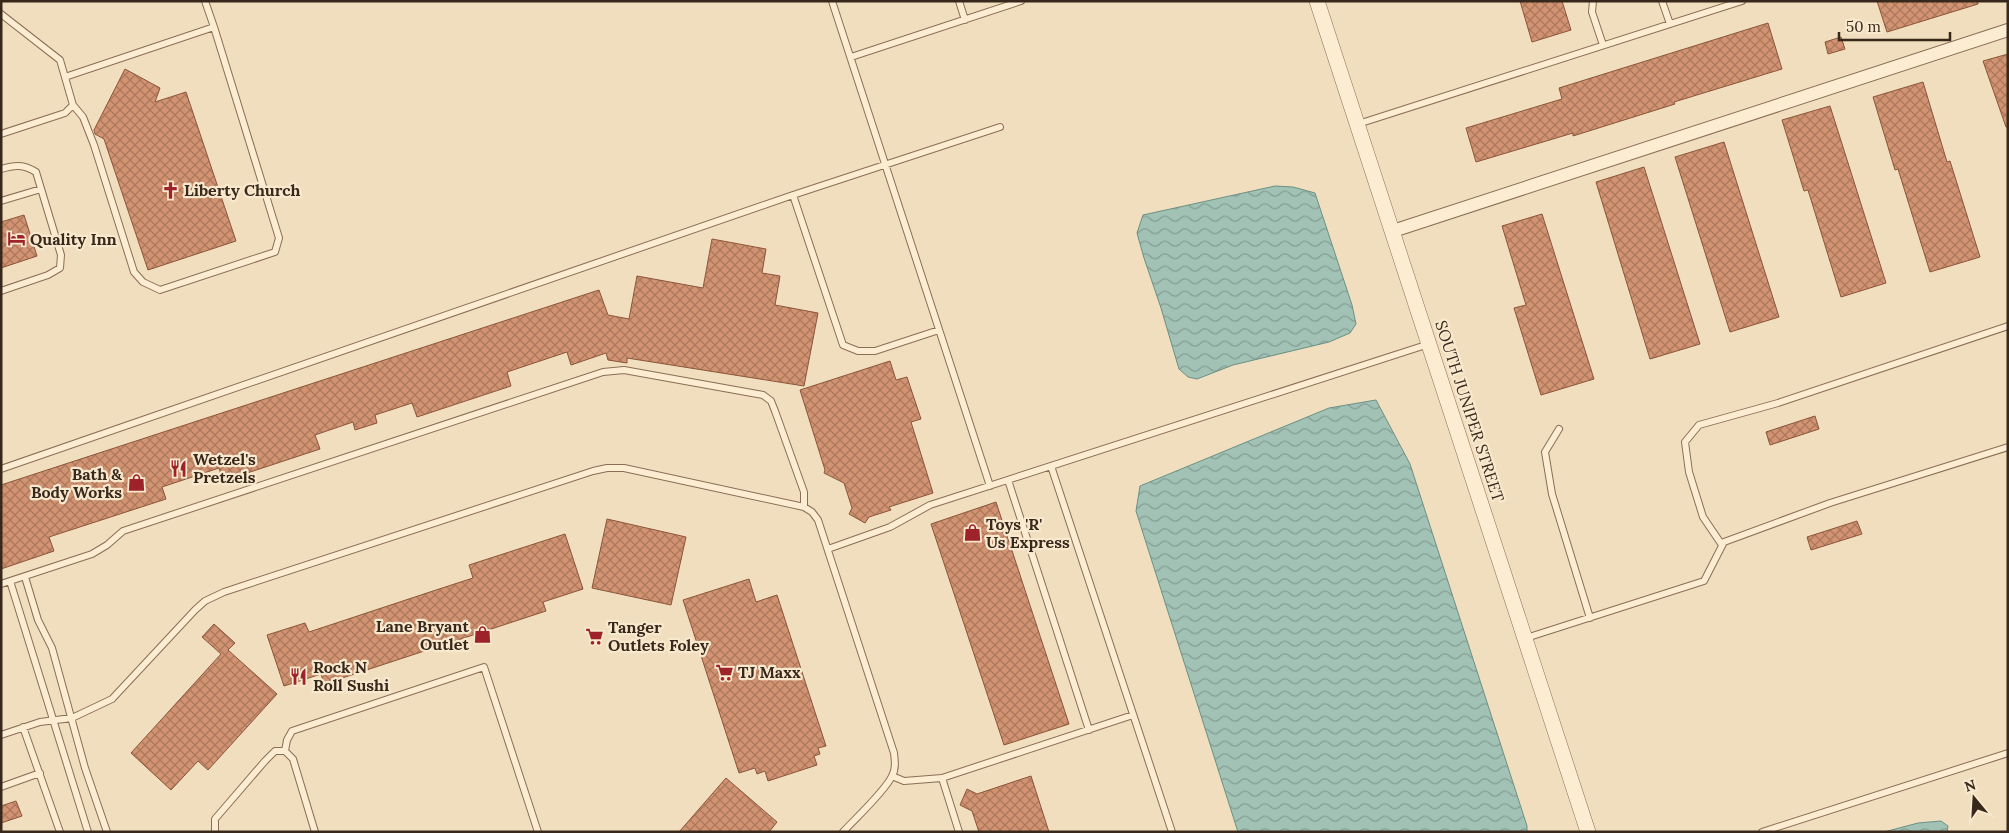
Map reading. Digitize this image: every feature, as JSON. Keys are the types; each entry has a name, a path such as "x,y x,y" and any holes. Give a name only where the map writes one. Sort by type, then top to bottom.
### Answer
{"street":[{"name":"SOUTH JUNIPER STREET","path":"1318,1 1588,832"},
{"path":"1393,231 2008,30"}],"lane":[{"path":"1,14 60,60 73,104 84,117 94,145 134,272 143,282 160,290 275,252 279,238 205,1"},
{"path":"832,1 990,486"},
{"path":"959,1 965,20"},
{"path":"851,57 1021,1"},
{"path":"1593,1 1592,12 1603,45"},
{"path":"1662,1 1670,24"},
{"path":"1358,124 1742,1"},
{"path":"65,77 214,27"},
{"path":"1,134 65,113 73,104"},
{"path":"1,469 885,163 1000,127"},
{"path":"1,169 25,165 36,172 61,255 60,268 48,275 1,291"},
{"path":"1,201 41,188"},
{"path":"793,195 843,345 858,351 875,351 940,330"},
{"path":"1722,545 1703,517 1689,472 1685,442 1699,425 1778,403 2008,326"},
{"path":"828,549 890,527 930,505 1429,344"},
{"path":"1,584 92,554 123,531 603,372 624,370 763,395 771,401 775,411 804,492 804,507"},
{"path":"1559,430 1545,452 1552,494 1590,618"},
{"path":"1526,638 1704,581 1724,542 1830,503 2008,447"},
{"path":"1051,466 1172,832"},
{"path":"1,734 54,720 72,718 112,700 195,610 205,601 224,592 593,471 607,468 624,468 804,507 812,512 818,520 894,753 895,765 892,776 885,787 843,832"},
{"path":"1008,480 1089,730"},
{"path":"25,577 38,620 52,648 85,768 107,832"},
{"path":"10,581 88,832"},
{"path":"316,832 293,759 286,751 287,740 292,731 484,667 538,832"},
{"path":"892,776 904,781 942,778 1134,715"},
{"path":"23,727 60,832"},
{"path":"215,832 215,820 265,761 275,751 286,751"},
{"path":"1762,832 2008,753"},
{"path":"1,787 40,773"},
{"path":"942,778 959,832"}],"water":[{"path":"1275,186 1293,187 1315,193 1352,305 1356,324 1350,333 1329,342 1233,365 1197,379 1188,377 1179,369 1137,233 1143,215"},
{"path":"1376,400 1410,464 1527,826 1527,832 1238,832 1136,511 1140,486 1329,408"},
{"path":"1941,821 1948,826 1947,832 1884,832 1918,823"}],"building":[{"path":"1520,1 1562,1 1571,30 1532,42"},
{"path":"1877,1 1978,1 1978,4 1887,32"},
{"path":"1768,23 1782,69 1674,102 1675,104 1573,136 1573,133 1476,162 1466,128 1562,99 1559,88"},
{"path":"1841,37 1845,49 1828,54 1825,42"},
{"path":"2008,54 2008,127 2006,127 1983,61"},
{"name":"Liberty Church","path":"125,69 160,88 155,102 186,92 236,241 148,270 104,139 95,134 94,130"},
{"path":"1923,82 1947,162 1950,161 1980,257 1930,272 1898,169 1895,170 1873,97"},
{"path":"1830,106 1886,283 1841,297 1808,190 1804,191 1782,120"},
{"path":"1724,142 1779,317 1730,332 1675,157"},
{"path":"1644,167 1700,344 1650,359 1596,182"},
{"path":"1542,214 1594,379 1541,395 1514,308 1526,305 1502,226"},
{"name":"Quality Inn","path":"24,215 37,256 1,268 1,222"},
{"path":"712,239 766,249 762,273 780,276 775,305 818,313 804,386 627,358 627,363 608,360 606,353 571,365 567,352 507,372 511,386 417,417 412,403 375,415 377,423 355,430 353,422 315,435 320,449 223,481 219,468 162,487 166,499 49,537 54,551 1,569 1,485 599,290 608,315 629,319 637,276 703,288"},
{"path":"890,361 896,380 907,377 921,419 911,422 933,493 889,507 891,510 869,517 865,523 849,514 852,508 844,483 824,473 825,470 800,390"},
{"path":"1815,416 1819,429 1770,445 1766,432"},
{"path":"996,502 1069,724 1004,745 931,524"},
{"path":"607,519 686,537 671,605 592,588"},
{"path":"1857,521 1862,534 1811,550 1807,537"},
{"path":"565,534 583,589 543,602 546,611 324,684 321,674 284,686 267,635 305,623 309,632 473,578 469,565"},
{"path":"749,579 756,602 777,595 826,746 818,748 820,754 814,756 817,765 768,781 765,771 757,774 755,768 739,773 683,600"},
{"path":"214,624 235,643 228,650 277,694 208,770 198,761 171,790 131,753 221,654 202,637"},
{"path":"1031,776 1049,832 979,832 972,811 960,805 967,789 977,794"},
{"path":"726,778 777,822 769,832 679,832"},
{"path":"16,801 22,816 1,823 1,806"}],"place":[{"name":"Liberty Church","path":"170,190"},
{"name":"Quality Inn","path":"16,239"},
{"name":"Wetzel's Pretzels","path":"179,468"},
{"name":"Bath & Body Works","path":"136,483"},
{"name":"Toys 'R' Us Express","path":"972,533"},
{"name":"Lane Bryant Outlet","path":"483,635"},
{"name":"Tanger Outlets Foley","path":"594,636"},
{"name":"TJ Maxx","path":"724,672"},
{"name":"Rock N Roll Sushi","path":"299,676"}]}
